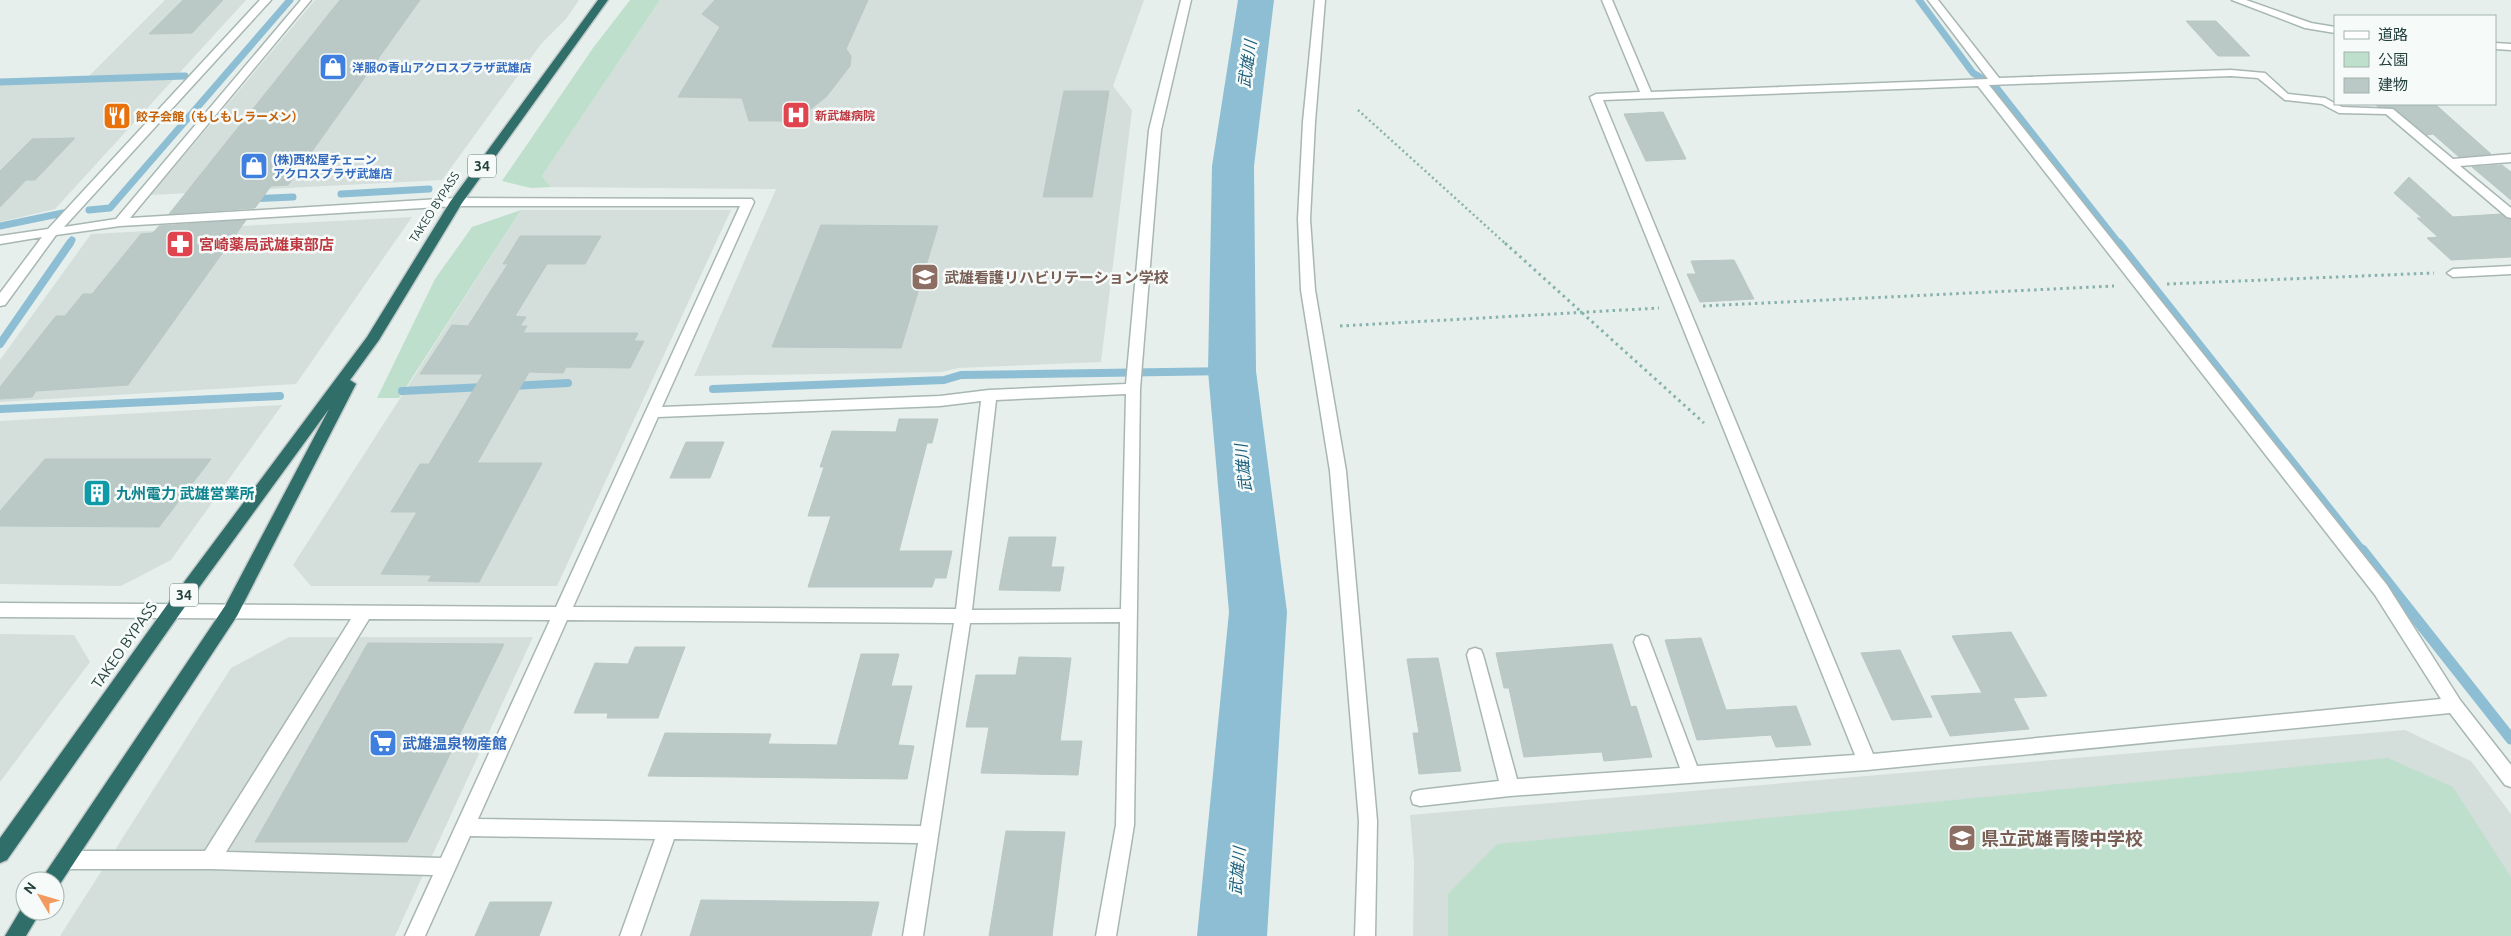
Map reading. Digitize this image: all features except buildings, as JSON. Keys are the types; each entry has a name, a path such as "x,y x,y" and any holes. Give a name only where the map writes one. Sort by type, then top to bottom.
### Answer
{"highway":[{"name":"TAKEO BYPASS","path":"58,871 231,611 372,340 456,202 603,0"},
{"name":"TAKEO BYPASS","path":"0,854 173,610 372,340"},
{"path":"15,936 25,921"}],"street":[{"path":"0,302 54,230 266,0"},
{"path":"120,222 306,0"},
{"path":"1106,936 1125,825 1133,390 1155,130 1186,0"},
{"path":"1320,0 1309,122 1304,219 1308,290 1338,471 1368,821 1365,936"},
{"path":"1607,0 1647,95"},
{"path":"1933,0 1988,81 2141,285 2381,590 2454,705 2511,779"},
{"path":"2237,0 2309,26 2334,30"},
{"path":"2496,46 2511,47"},
{"path":"1867,762 1596,97 1988,81 2231,73 2261,75 2285,97 2325,100 2339,110 2389,112 2511,214"},
{"path":"2450,163 2511,158"},
{"path":"0,240 54,230 120,222 456,202 748,202 560,612 465,828 415,936"},
{"path":"2453,273 2511,270"},
{"path":"653,412 940,401 989,395 1133,390"},
{"path":"913,936 963,616 989,395"},
{"path":"0,610 560,612 1105,617 1129,615"},
{"path":"210,860 365,611"},
{"path":"1642,642 1691,774"},
{"path":"1474,655 1510,788"},
{"path":"1420,798 1510,788 1867,762 2454,705"},
{"path":"465,828 929,835"},
{"path":"630,936 667,830"},
{"path":"65,860 210,860 446,867"}],"path":[{"path":"1358,110 1706,424"},
{"path":"2159,284 2453,273"},
{"path":"1340,326 2141,285"}],"shaded area":[{"path":"165,0 246,0 55,209 0,222 0,85 84,81"},
{"path":"315,0 579,0 566,19 541,44 442,180 151,195"},
{"path":"660,0 1144,0 1113,86 1132,110 1101,362 958,368 941,372 694,376 776,189 551,187 542,176"},
{"path":"521,210 731,210 557,586 311,586 293,565"},
{"path":"412,217 296,384 0,402 0,360 91,234"},
{"path":"282,405 171,560 121,586 0,584 0,421"},
{"path":"0,634 74,635 90,662 0,782"},
{"path":"289,637 533,637 395,936 60,936 231,668"},
{"name":"県立武雄青陵中学校","path":"2405,730 2471,761 2511,814 2511,936 1413,936 1414,862 1410,815"}],"green space":[{"path":"630,0 660,0 542,176 551,187 531,188 502,181 593,48"},
{"path":"521,210 399,398 377,398 435,279 472,227"},
{"name":"県立武雄青陵中学校","path":"2388,758 2453,787 2511,877 2511,936 1448,936 1448,894 1497,844"}],"waterway":[{"path":"89,210 110,208 290,0"},
{"name":"武雄川","path":"1232,936 1258,612 1232,371 1233,166 1256,0"},
{"path":"1919,0 1973,73 1995,86 2120,245"},
{"path":"0,82 185,76"},
{"path":"341,194 429,189"},
{"path":"251,199 293,197"},
{"path":"0,226 63,213"},
{"path":"69,245 72,240"},
{"path":"0,344 70,243"},
{"path":"2119,243 2363,551"},
{"path":"713,389 944,380 961,375 1232,371"},
{"path":"511,386 568,383"},
{"path":"402,391 485,387"},
{"path":"0,409 280,396"},
{"path":"2362,550 2511,739"}],"place":[{"name":"洋服の青山アクロスプラザ武雄店","path":"333,67"},
{"name":"新武雄病院","path":"796,115"},
{"name":"餃子会館（もしもしラーメン）","path":"117,116"},
{"name":"(株)西松屋チェーン アクロスプラザ武雄店","path":"254,166"},
{"name":"宮崎薬局武雄東部店","path":"180,244"},
{"name":"武雄看護リハビリテーション学校","path":"925,277"},
{"name":"九州電力 武雄営業所","path":"97,493"},
{"name":"武雄温泉物産館","path":"383,743"},
{"name":"県立武雄青陵中学校","path":"1962,838"}]}
